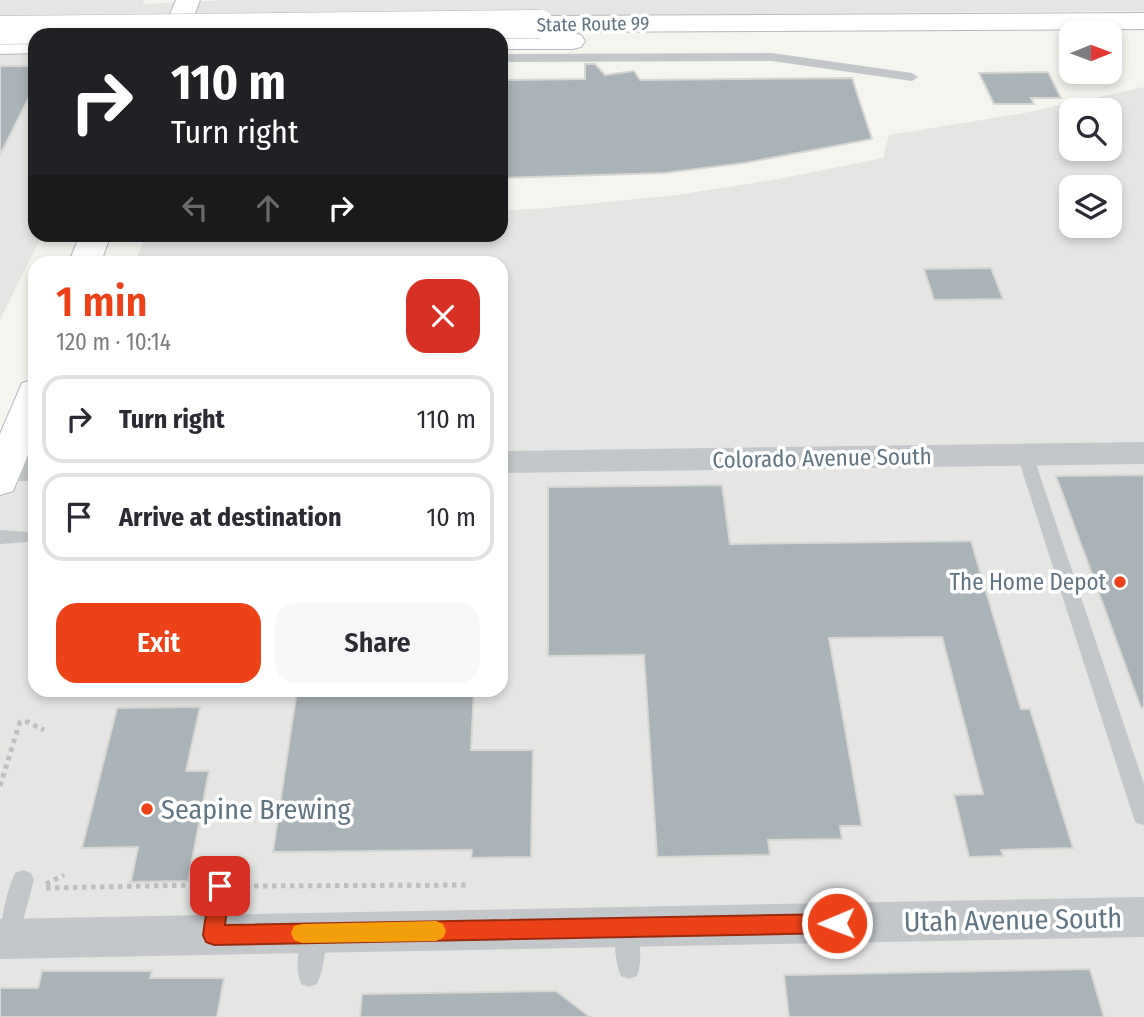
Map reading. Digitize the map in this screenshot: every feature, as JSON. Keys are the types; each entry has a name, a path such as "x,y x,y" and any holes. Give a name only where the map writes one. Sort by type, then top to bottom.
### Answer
{"main road":[{"path":"177,28 187,0"},
{"name":"State Route 99","path":"1122,24 1144,21"},
{"name":"State Route 99","path":"508,30 1059,29"},
{"name":"State Route 99","path":"508,41 1059,29"},
{"name":"State Route 99","path":"0,30 28,30"},
{"path":"1122,37 1144,37"},
{"path":"0,46 28,45"},
{"path":"10,472 28,414"}],"street":[{"path":"0,53 28,52"},
{"name":"Colorado Avenue South","path":"508,462 1144,453"},
{"name":"Utah Avenue South","path":"4,939 314,933 627,948 1144,918"}],"lane":[{"path":"508,58 772,57 912,77"},
{"path":"1025,455 1144,816"},
{"path":"0,537 23,537"},
{"path":"4,939 23,880"},
{"path":"214,935 220,886"},
{"path":"309,976 314,933"}],"path":[{"path":"0,786 20,722 28,722 44,730"}],"shaded area":[{"path":"0,0 144,0 143,4 224,0 1144,0 1144,11 525,16 216,28 28,28 28,242 39,242 32,256 28,256 28,263 0,320"},
{"path":"1144,87 1144,1017 0,1017 0,494 28,475 28,697 508,697 508,256 137,256 143,242 508,242 508,210 677,195 778,179 883,158 889,135 1059,105 1059,161 1122,161 1122,98 1093,98"}],"building":[{"path":"585,64 595,64 605,75 634,71 640,80 852,78 872,139 744,163 664,173 508,178 508,80 585,79"},
{"path":"0,66 28,66 28,99 0,155"},
{"path":"1048,72 1061,98 1031,98 1034,104 994,104 979,73"},
{"path":"991,268 1003,299 934,300 924,269"},
{"name":"The Home Depot","path":"1144,475 1144,707 1141,708 1056,476"},
{"path":"722,485 730,544 971,541 1021,709 1030,709 1073,848 1001,850 1003,856 969,857 954,795 983,794 942,637 829,638 862,826 840,826 842,839 768,840 770,855 657,857 644,655 548,656 548,487"},
{"path":"296,697 474,697 471,750 533,750 531,857 471,858 472,850 273,852"},
{"name":"Seapine Brewing","path":"200,707 186,771 209,771 188,881 131,882 138,847 82,848 117,708"},
{"path":"1090,969 1104,1017 789,1017 784,975"},
{"path":"42,971 152,971 150,978 224,978 217,1017 0,1017 0,988 38,988"},
{"path":"556,991 590,1017 360,1017 362,994"}],"slow traffic":[{"path":"302,933 436,931"}],"place":[{"name":"The Home Depot","path":"1120,582"},
{"name":"Seapine Brewing","path":"147,809"}],"route":[{"path":"220,886 214,935 837,923"}]}
